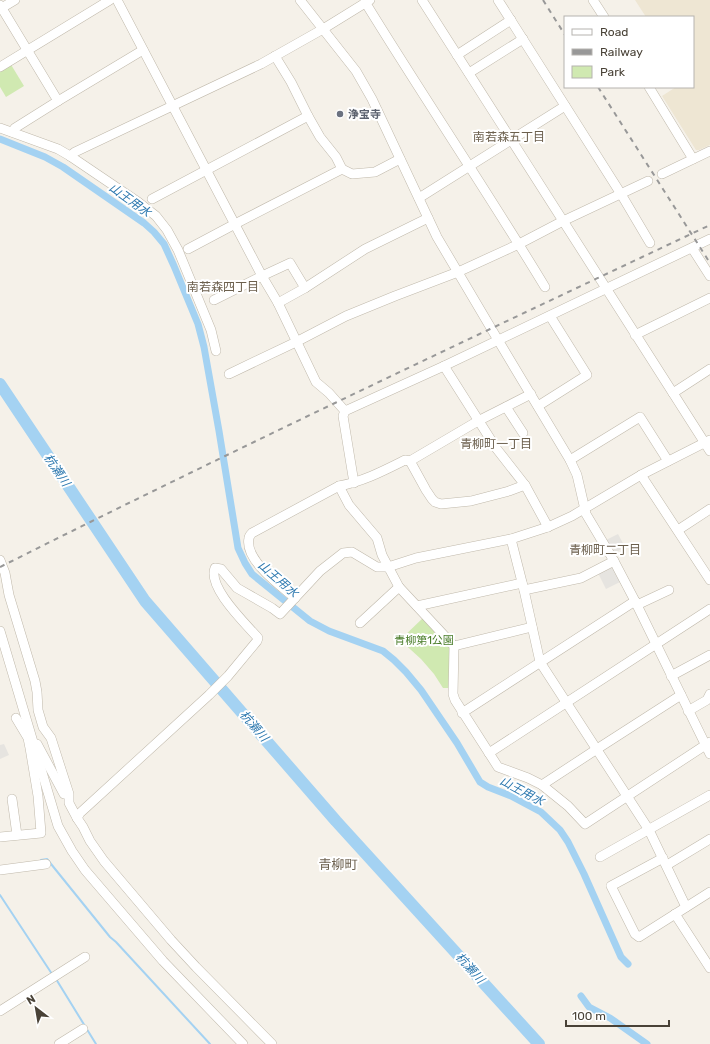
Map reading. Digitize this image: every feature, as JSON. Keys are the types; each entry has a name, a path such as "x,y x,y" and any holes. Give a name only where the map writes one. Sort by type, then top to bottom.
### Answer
{"street":[{"path":"16,0 1,8 58,101"},
{"path":"0,67 110,0"},
{"path":"117,0 234,224 278,303 316,382 329,393 345,411"},
{"path":"300,0 356,71 372,99 437,237 570,460 577,475 586,514 636,603 688,711 708,743 710,754"},
{"path":"77,818 80,813 209,695 226,678 257,641 258,638 231,608 218,587 213,573 215,568 221,569 237,588 280,614 320,571 343,553 352,552 377,567 388,567 416,558 511,540 572,516 641,475 668,461 708,445 635,335 422,0"},
{"path":"498,0 621,194 650,243"},
{"path":"593,0 603,16"},
{"path":"70,156 75,152 275,56 367,1 404,64 545,287"},
{"path":"457,55 511,20"},
{"path":"468,73 523,39"},
{"path":"12,132 15,128 58,101 143,50"},
{"path":"275,56 291,82 320,137 336,157 342,169 352,174 375,172 400,159"},
{"path":"650,88 693,159"},
{"path":"419,198 565,106"},
{"path":"152,199 308,116"},
{"path":"0,128 58,149 138,202 156,216 167,230 178,250 211,330 216,351"},
{"path":"662,174 710,151"},
{"path":"188,249 342,169"},
{"path":"230,374 359,310 458,272 648,181"},
{"path":"278,303 305,288 365,249 428,218"},
{"path":"354,483 343,416 345,411 550,316 605,288 709,241"},
{"path":"692,248 710,276"},
{"path":"214,300 290,263 305,288"},
{"path":"635,335 710,298"},
{"path":"538,406 587,375 550,316"},
{"path":"444,366 496,448 525,485 548,526"},
{"path":"673,393 710,369"},
{"path":"292,602 256,563 249,549 249,538 252,533 339,486 354,483 405,460 410,461 478,421 531,394"},
{"path":"506,407 523,433"},
{"path":"570,460 640,417 668,461"},
{"path":"410,461 432,499 441,504 471,501 509,491 525,485"},
{"path":"641,475 710,580"},
{"path":"339,486 349,505 377,538 382,555 399,587 454,646 455,700 498,767 542,785 568,806 585,824 708,743"},
{"path":"678,530 709,513"},
{"path":"511,540 540,662 649,830 686,907"},
{"path":"0,560 5,573 9,595 38,692 38,710 44,727 51,738 69,794 69,803"},
{"path":"417,606 581,578 614,562"},
{"path":"360,622 399,587"},
{"path":"462,713 540,662 636,603 669,590"},
{"path":"489,753 710,609"},
{"path":"454,646 532,627"},
{"path":"0,631 30,739 58,826 78,860 163,961 243,1044"},
{"path":"671,676 710,655"},
{"path":"688,711 707,700 710,694"},
{"path":"542,785 681,696"},
{"path":"16,718 30,739 38,745 90,841 104,861 171,940 272,1044"},
{"path":"0,837 41,833 38,796 30,739"},
{"path":"600,857 710,795"},
{"path":"12,799 17,835"},
{"path":"709,895 686,907 639,937 635,934 612,886 665,862 710,839"},
{"path":"0,870 46,864"},
{"path":"675,914 710,968"},
{"path":"0,1011 85,957"},
{"path":"59,1044 83,1028"}],"shaded area":[{"path":"635,0 710,0 710,145 699,150 696,150 662,96 674,88 694,88 694,16 645,16"},
{"path":"618,534 625,547 613,554 606,540"},
{"path":"612,567 620,582 606,589 598,573"},
{"path":"4,744 9,755 0,759 0,745"}],"green space":[{"path":"10,63 24,86 6,97 0,87 0,69"},
{"name":"青柳第1公園","path":"424,617 452,647 452,688 443,688 434,674 421,659 400,640"}],"waterway":[{"name":"山王用水","path":"0,139 45,157 63,167 144,223 164,244 198,324 204,347 238,548 252,574 310,621 329,631 383,651 394,660 421,690 457,743 480,782 541,812 560,830 568,842 584,874 621,957 628,964"},
{"name":"杭瀬川","path":"0,384 145,601 336,821 539,1044"},
{"path":"41,860 47,859 110,937 210,1044"},
{"path":"0,895 52,974"},
{"path":"56,979 96,1044"},
{"name":"山王用水","path":"581,996 589,1007 610,1018 647,1044"}],"railway":[{"path":"543,0 564,33"},
{"path":"599,88 710,263"},
{"path":"0,567 265,436 710,225"}],"place":[{"name":"浄宝寺","path":"340,114"}],"district":[{"name":"南若森五丁目","path":"509,137"},
{"name":"南若森四丁目","path":"223,287"},
{"name":"青柳町一丁目","path":"496,444"},
{"name":"青柳町二丁目","path":"605,550"},
{"name":"青柳町","path":"338,864"}]}
